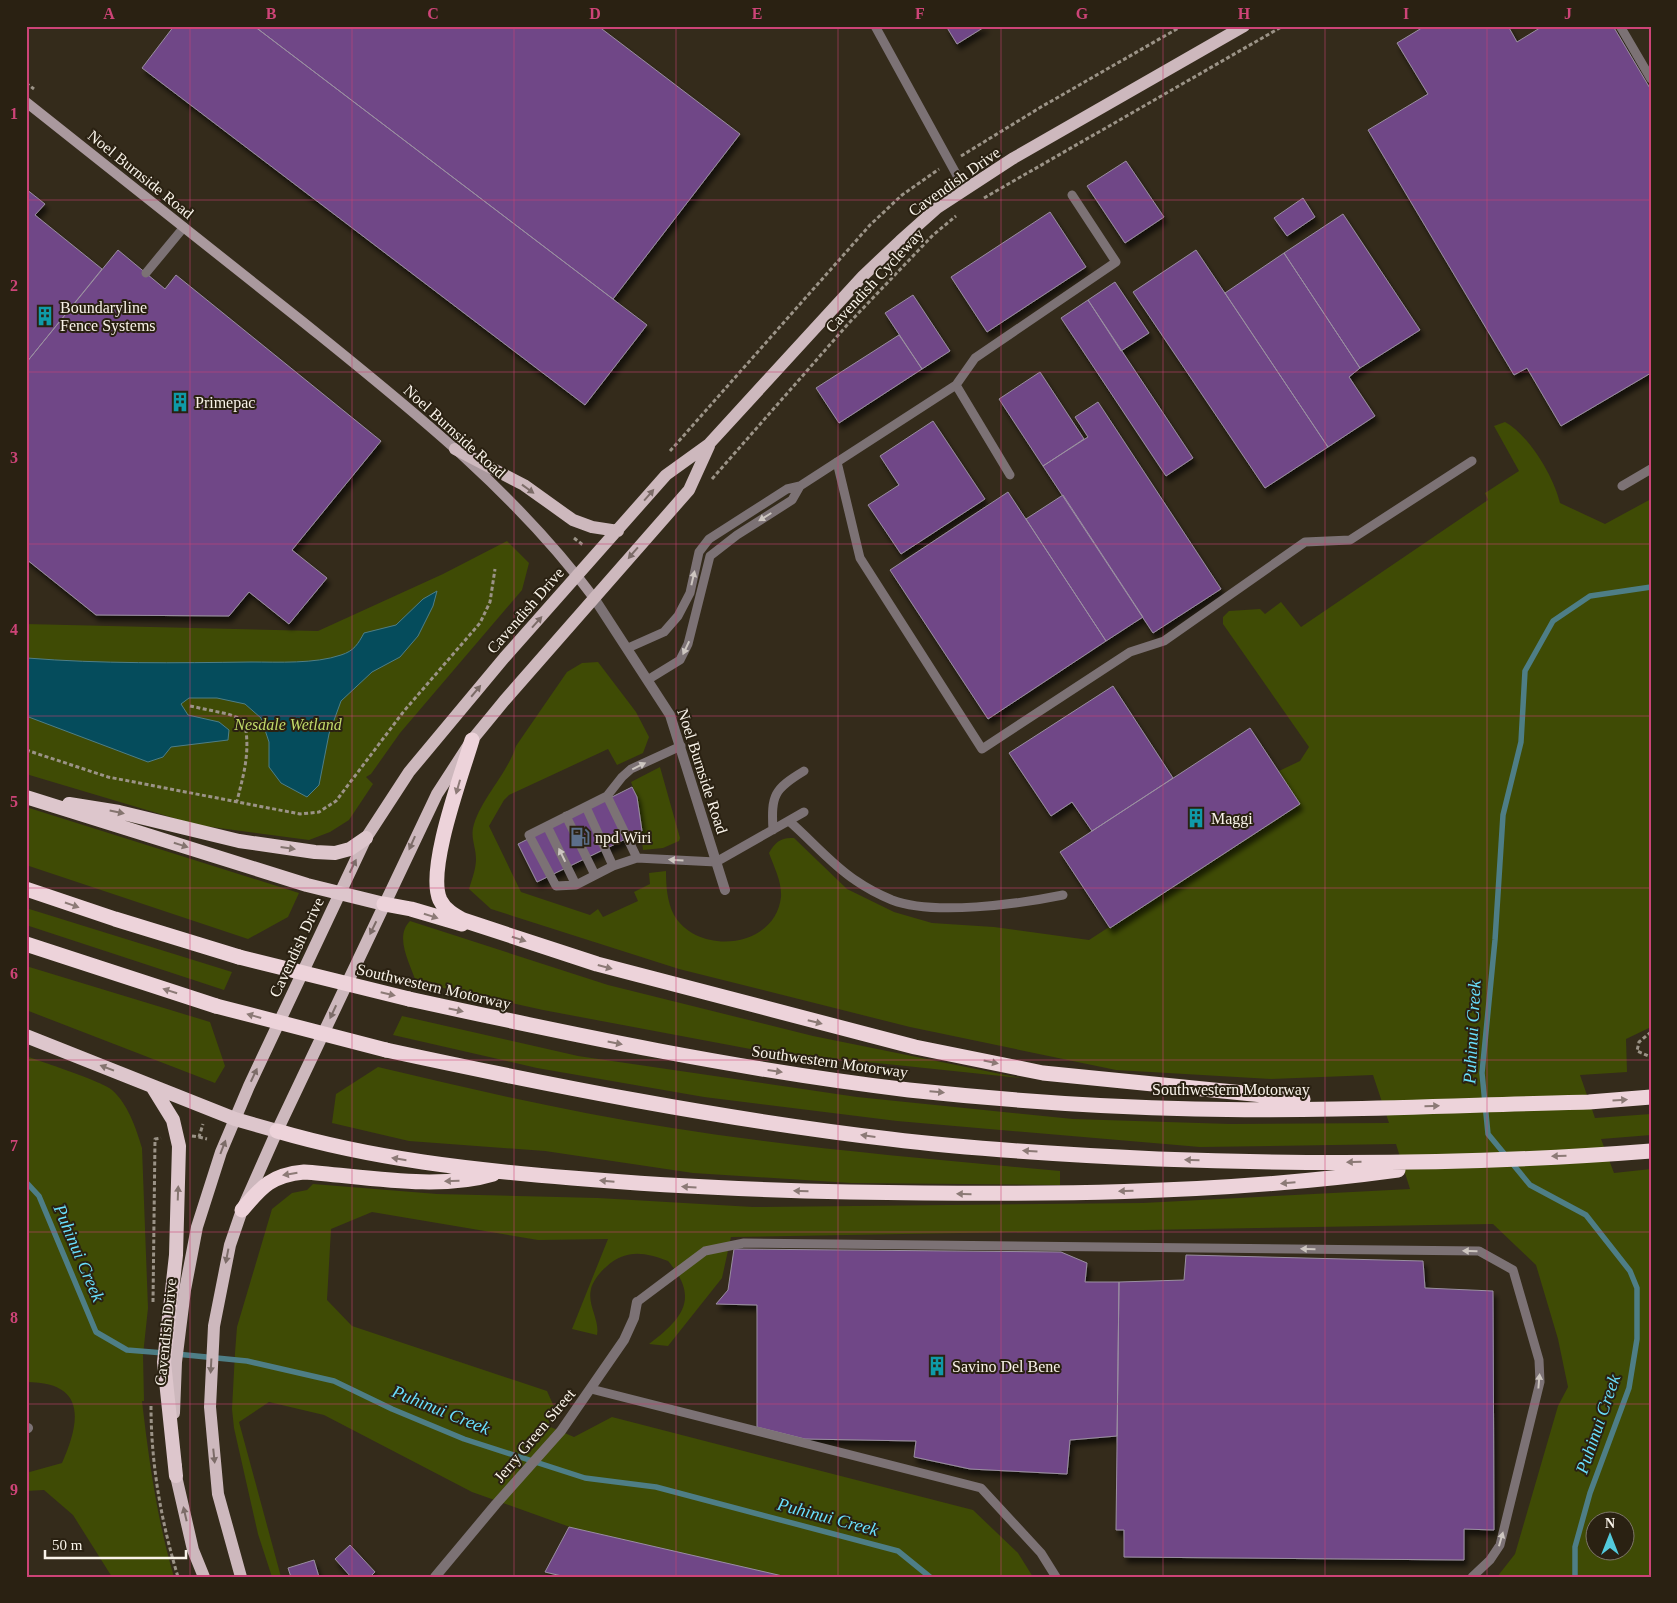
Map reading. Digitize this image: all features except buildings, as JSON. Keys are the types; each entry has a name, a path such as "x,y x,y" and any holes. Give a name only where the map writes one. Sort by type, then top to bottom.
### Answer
{"highway":[{"path":"472,740 447,826 436,880 440,900 444,907 457,917 479,927 597,964 777,1013 914,1047 1043,1073 1384,1107"},
{"path":"26,797 339,894 411,909 458,924 479,927"},
{"path":"51,805 74,804 93,807 239,841 312,852 335,853 350,849 366,838"},
{"name":"Southwestern Motorway","path":"26,889 115,919 239,957 409,999 626,1045 759,1069 910,1090 1050,1101 1195,1109 1589,1102 1651,1097"},
{"path":"26,944 216,1006 386,1050 655,1105 891,1140 1106,1157 1405,1165"},
{"path":"26,1036 234,1119 368,1154 499,1172 723,1189 982,1194 1238,1187 1335,1179 1405,1165 1443,1160 1651,1151"},
{"path":"152,1086 173,1120 179,1146 174,1323 164,1362 170,1404 176,1476"},
{"path":"242,1210 265,1184 290,1174 309,1173 438,1181 474,1180 499,1172"}],"main road":[{"name":"Cavendish Drive","path":"174,1323 197,1227 212,1178 234,1119 366,838 409,772 498,665 618,532 666,475 709,444 863,276 937,208 1012,159 1244,26"},
{"name":"Noel Burnside Road","path":"26,102 352,362 455,449 522,513 578,575 594,598"},
{"name":"Cavendish Drive","path":"241,1577 218,1494 210,1407 214,1326 230,1244 242,1210 277,1131 437,794 472,740 525,675 689,490 709,444"},
{"path":"455,449 524,485 573,520 592,527 618,532"},
{"path":"176,1476 193,1550 204,1577"}],"street":[{"name":"Noel Burnside Road","path":"594,598 649,679 670,714 725,890"},
{"name":"Jerry Green Street","path":"435,1577 496,1504 561,1431 630,1329 637,1302"}],"lane":[{"path":"875,26 965,190"},
{"path":"1620,26 1651,79"},
{"path":"628,648 664,632 678,616 690,593 699,552 709,539 787,489 800,486 956,386 975,358 1116,262 1072,195"},
{"path":"146,273 184,227"},
{"path":"956,386 1010,475"},
{"path":"837,462 860,558 982,749 1130,652 1164,641 1305,542 1350,540 1472,461"},
{"path":"1622,486 1651,469"},
{"path":"649,679 680,660 688,644 710,556 738,535 792,500 800,486"},
{"path":"680,746 632,770 622,777 607,796 529,835 556,886 576,885 612,866 637,858 716,862 804,812"},
{"path":"773,830 772,809 776,792 784,783 804,771"},
{"path":"607,796 637,858"},
{"path":"586,807 612,866"},
{"path":"566,816 595,875"},
{"path":"789,821 854,880 893,900 934,907 977,906 1027,903 1063,895"},
{"path":"547,826 576,885"},
{"path":"637,1302 705,1251 744,1243 1479,1251 1513,1270 1539,1360 1540,1382 1500,1545 1490,1560 1472,1577"},
{"path":"591,1389 981,1488 1041,1554 1056,1577"}],"path":[{"path":"976,203 1283,26"},
{"name":"Cavendish Cycleway","path":"710,482 848,324 933,235 960,213"},
{"path":"573,543 577,541"},
{"path":"26,750 108,777 300,814 319,812 336,801 404,711 480,623 490,602 495,570"},
{"path":"190,706 228,714 244,720 248,737 248,758 236,801"},
{"path":"1651,1032 1639,1042 1637,1051 1651,1057"},
{"path":"199,1138 202,1124"},
{"path":"193,1136 207,1139"},
{"path":"152,1303 155,1139 164,1138"},
{"path":"151,1404 156,1484 165,1534 178,1577"}],"green space":[{"path":"1505,422 1523,436 1546,469 1560,503 1605,524 1651,499 1651,1027 1626,1039 1627,1072 1580,1075 1595,1118 1651,1114 1651,1135 1601,1139 1614,1173 1651,1169 1651,1577 1497,1577 1515,1554 1558,1406 1568,1387 1558,1339 1536,1265 1493,1224 731,1237 722,1278 668,1346 649,1344 671,1325 683,1307 685,1297 683,1286 678,1274 668,1261 643,1254 628,1255 613,1261 601,1271 593,1283 590,1295 597,1324 597,1335 572,1329 608,1239 538,1240 372,1212 331,1229 327,1300 352,1326 547,1391 555,1409 548,1426 574,1437 612,1417 973,1510 1018,1553 1033,1577 787,1577 570,1527 472,1492 324,1415 269,1402 239,1422 281,1577 272,1577 258,1534 234,1428 232,1409 237,1327 272,1209 292,1193 307,1190 313,1184 437,1194 598,1198 753,1207 1143,1203 1410,1189 1396,1144 1200,1147 897,1121 704,1097 537,1068 393,1035 402,1016 578,1056 857,1097 1073,1119 1230,1124 1389,1123 1373,1075 1271,1079 1116,1070 910,1027 679,969 491,909 469,889 476,863 473,828 476,818 507,766 516,746 567,672 582,663 598,662 636,712 649,737 643,753 617,765 608,749 509,795 504,800 489,826 521,892 590,915 598,909 603,917 638,901 634,892 650,884 649,873 666,871 670,905 674,915 685,928 700,937 717,941 734,941 751,936 765,928 776,914 781,891 769,853 779,841 785,838 794,838 847,889 894,912 932,923 994,927 1089,940 1300,804 1279,771 1300,761 1309,747 1223,624 1223,617 1229,611 1260,609 1265,614 1281,602 1301,627 1488,500 1485,493 1519,471 1494,426"},
{"name":"Nesdale Wetland","path":"507,541 529,563 522,590 400,733 371,774 366,777 373,784 349,820 330,832 309,840 197,825 26,774 26,624 318,631 443,574"},
{"path":"660,767 680,838 679,841 663,848 643,850 637,797 631,782"},
{"path":"26,807 299,893 288,917 248,939 26,865"},
{"path":"26,908 232,972 224,990 26,925"},
{"path":"410,921 608,985 813,1036 1021,1078 761,1051 543,1010 416,982 403,942 405,927"},
{"path":"26,966 210,1022 225,1066 215,1083 26,1010"},
{"path":"26,1056 107,1086 118,1096 127,1109 142,1148 148,1308 143,1355 144,1401 142,1401 154,1490 174,1577 112,1577 73,1515 44,1490 26,1491 26,1473 62,1463 73,1432 75,1418 74,1406 69,1396 60,1389 46,1384 26,1382"},
{"path":"378,1067 594,1115 666,1127 814,1147 1060,1171 1060,1185 851,1183 693,1173 545,1151 409,1141 332,1123 336,1094"}],"water":[{"path":"437,591 433,606 418,636 400,657 372,672 341,701 329,734 319,785 307,797 281,783 269,767 269,742 261,718 245,704 217,698 189,698 181,704 188,715 219,722 229,730 228,740 171,747 163,757 148,762 26,716 27,658 139,663 320,660 349,651 358,644 364,633 396,625 423,599"}],"waterway":[{"name":"Puhinui Creek","path":"1575,1577 1575,1547 1590,1493 1629,1388 1637,1339 1637,1288 1630,1271 1586,1215 1530,1185 1488,1134 1482,1073 1495,940 1503,815 1521,742 1525,671 1553,621 1590,596 1651,587"},
{"name":"Puhinui Creek","path":"26,1182 39,1196 96,1332 127,1350 164,1353"},
{"name":"Puhinui Creek","path":"176,1354 247,1361 334,1381 392,1409 464,1439 585,1478 656,1487 898,1551 930,1577"}],"place":[{"name":"Boundaryline Fence Systems","path":"45,316"},
{"name":"Primepac","path":"180,402"},
{"name":"Maggi","path":"1196,818"},
{"name":"npd Wiri","path":"580,837"},
{"name":"Savino Del Bene","path":"937,1366"}]}
